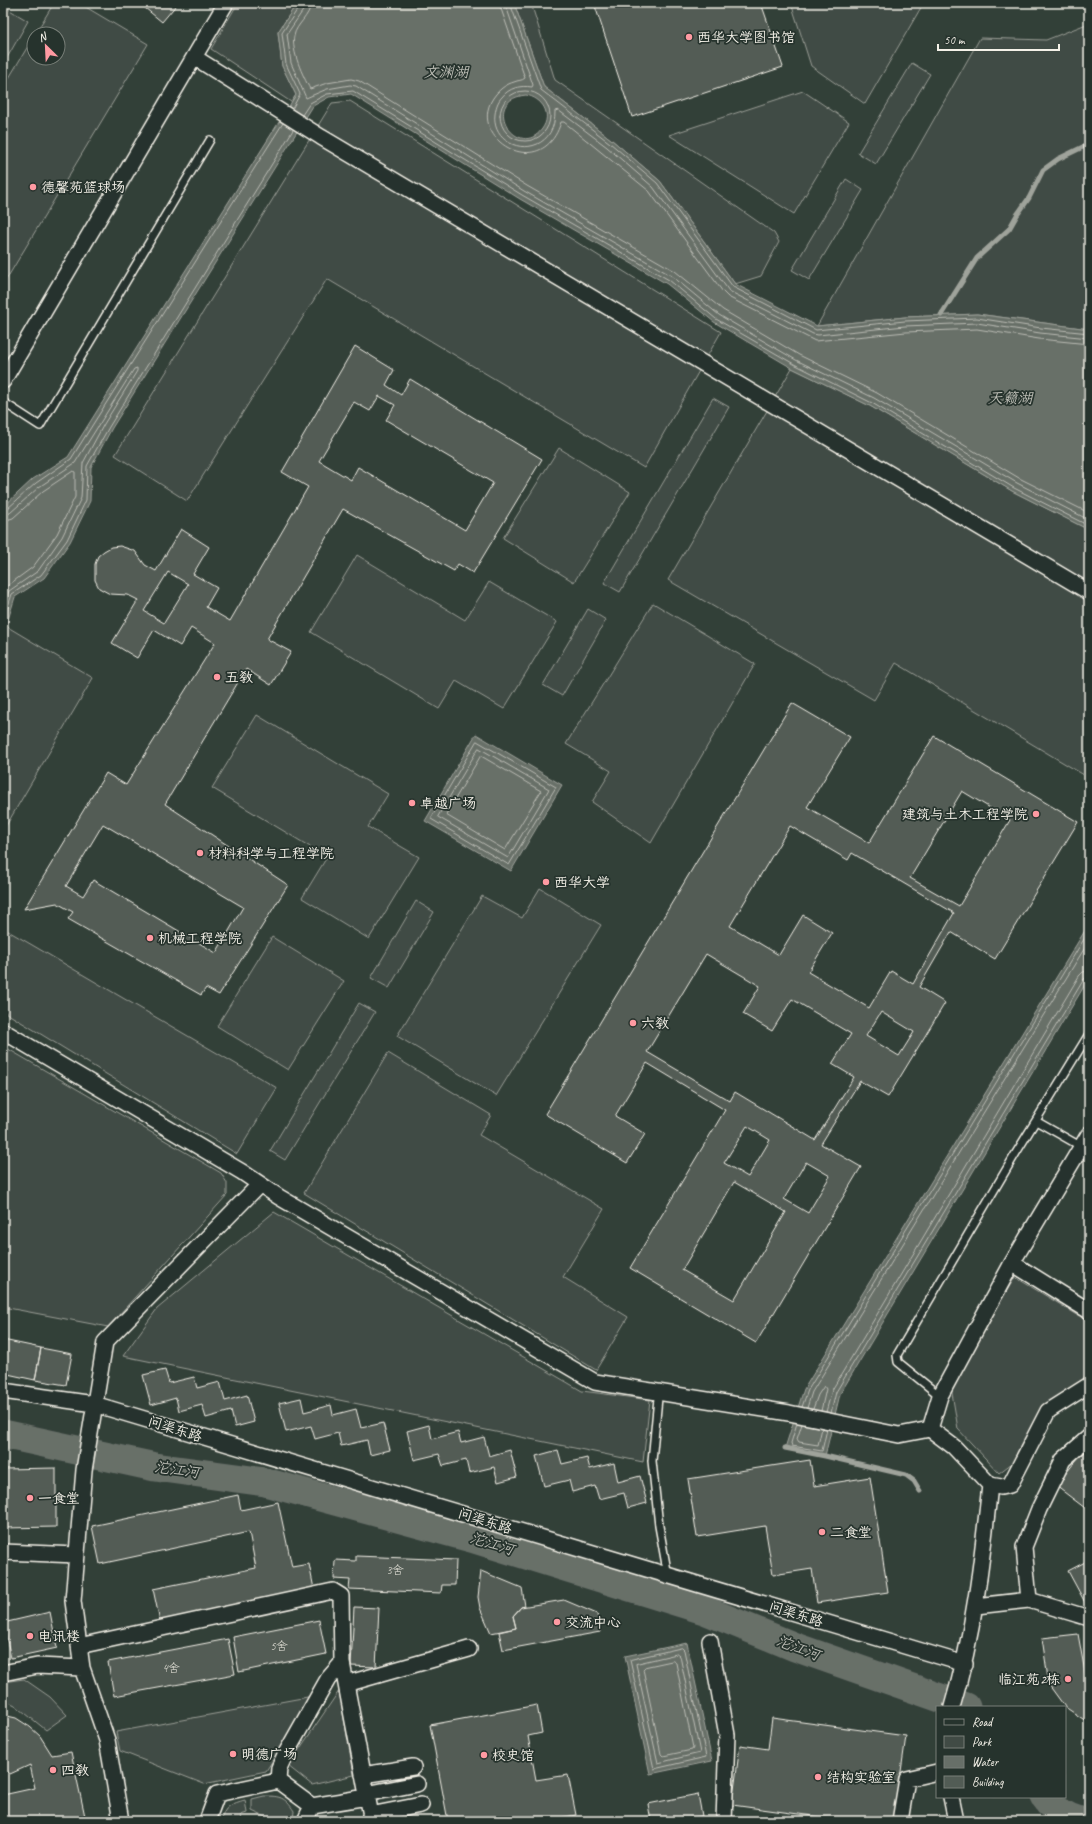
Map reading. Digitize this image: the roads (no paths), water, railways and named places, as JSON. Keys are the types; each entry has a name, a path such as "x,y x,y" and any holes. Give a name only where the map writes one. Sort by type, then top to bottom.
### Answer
{"street":[{"path":"3,381 226,3"},
{"path":"194,57 321,137 1089,592"},
{"path":"3,1031 595,1382 789,1414 899,1435 930,1429 954,1447 990,1484 1001,1487 1010,1485 1048,1411 1089,1385"},
{"path":"930,1429 940,1396 1012,1263 1085,1140"},
{"path":"121,1821 108,1740 82,1668 73,1601 84,1470 105,1342 260,1184"},
{"path":"1012,1263 1089,1311"},
{"name":"问渠东路","path":"3,1391 93,1408 965,1664"},
{"path":"1029,1600 1024,1546 1039,1509 1064,1460 1089,1437"},
{"path":"952,1706 965,1664 976,1606 990,1484"},
{"path":"3,1552 77,1555"},
{"path":"78,1646 333,1591 341,1596 342,1663 371,1818 421,1805"},
{"path":"976,1606 1029,1600 1089,1618"},
{"path":"710,1641 727,1736 725,1821"},
{"path":"346,1684 469,1649"},
{"path":"278,1781 279,1768 284,1755 328,1679 342,1663"},
{"path":"3,1673 37,1666 82,1668"},
{"path":"363,1775 413,1766"},
{"path":"900,1821 907,1779 936,1772"},
{"path":"206,1821 216,1794 278,1781 312,1806 417,1784"},
{"path":"951,1798 956,1821"},
{"path":"305,1821 312,1806"}],"lane":[{"path":"3,402 40,426 210,140"},
{"path":"940,1396 898,1362 897,1356 1089,1034"},
{"path":"1036,1121 1085,1140"},
{"path":"658,1398 652,1461 659,1526 668,1576"}],"water":[{"path":"297,3 514,3 544,87 612,140 660,181 735,284 817,326 905,317 977,314 1089,329 1089,530 1012,491 870,406 792,368 714,322 667,284 520,199 351,94 329,97 313,106 112,428 91,467 90,501 70,542 44,578 15,597 3,636 3,507 33,479 68,457 296,95 282,66 278,32","holes":["526,95 537,99 544,108 546,112 545,123 542,129 532,137 523,138 514,134 507,126 504,117 505,107 512,99"]},
{"path":"476,734 562,785 511,871 425,821"},
{"path":"1089,924 1089,978 840,1394 825,1456 785,1448 804,1389"},
{"path":"687,1643 712,1761 650,1774 625,1656"}],"waterway":[{"path":"941,315 977,258 1009,229 1029,198 1043,170 1058,159 1089,144"},
{"name":"沱江河","path":"3,1434 155,1467 265,1482 471,1538 707,1611 795,1647 963,1706"},
{"path":"785,1448 906,1475 914,1481 920,1491"},
{"path":"930,1681 938,1697"},
{"name":"沱江河","path":"1046,1798 1060,1812 1080,1821"}],"place":[{"name":"西华大学图书馆","path":"689,37"},
{"name":"德馨苑篮球场","path":"33,187"},
{"name":"五教","path":"217,677"},
{"name":"卓越广场","path":"412,803"},
{"name":"建筑与土木工程学院","path":"1036,814"},
{"name":"材料科学与工程学院","path":"200,853"},
{"name":"西华大学","path":"546,882"},
{"name":"机械工程学院","path":"150,938"},
{"name":"六教","path":"633,1023"},
{"name":"一食堂","path":"30,1498"},
{"name":"二食堂","path":"822,1532"},
{"name":"交流中心","path":"557,1622"},
{"name":"电讯楼","path":"30,1636"},
{"name":"临江苑2栋","path":"1068,1679"},
{"name":"明德广场","path":"233,1754"},
{"name":"校史馆","path":"484,1755"},
{"name":"四教","path":"53,1770"},
{"name":"结构实验室","path":"818,1777"}],"water label":[{"name":"文渊湖","path":"446,72"},
{"name":"天籁湖","path":"1010,398"}]}
